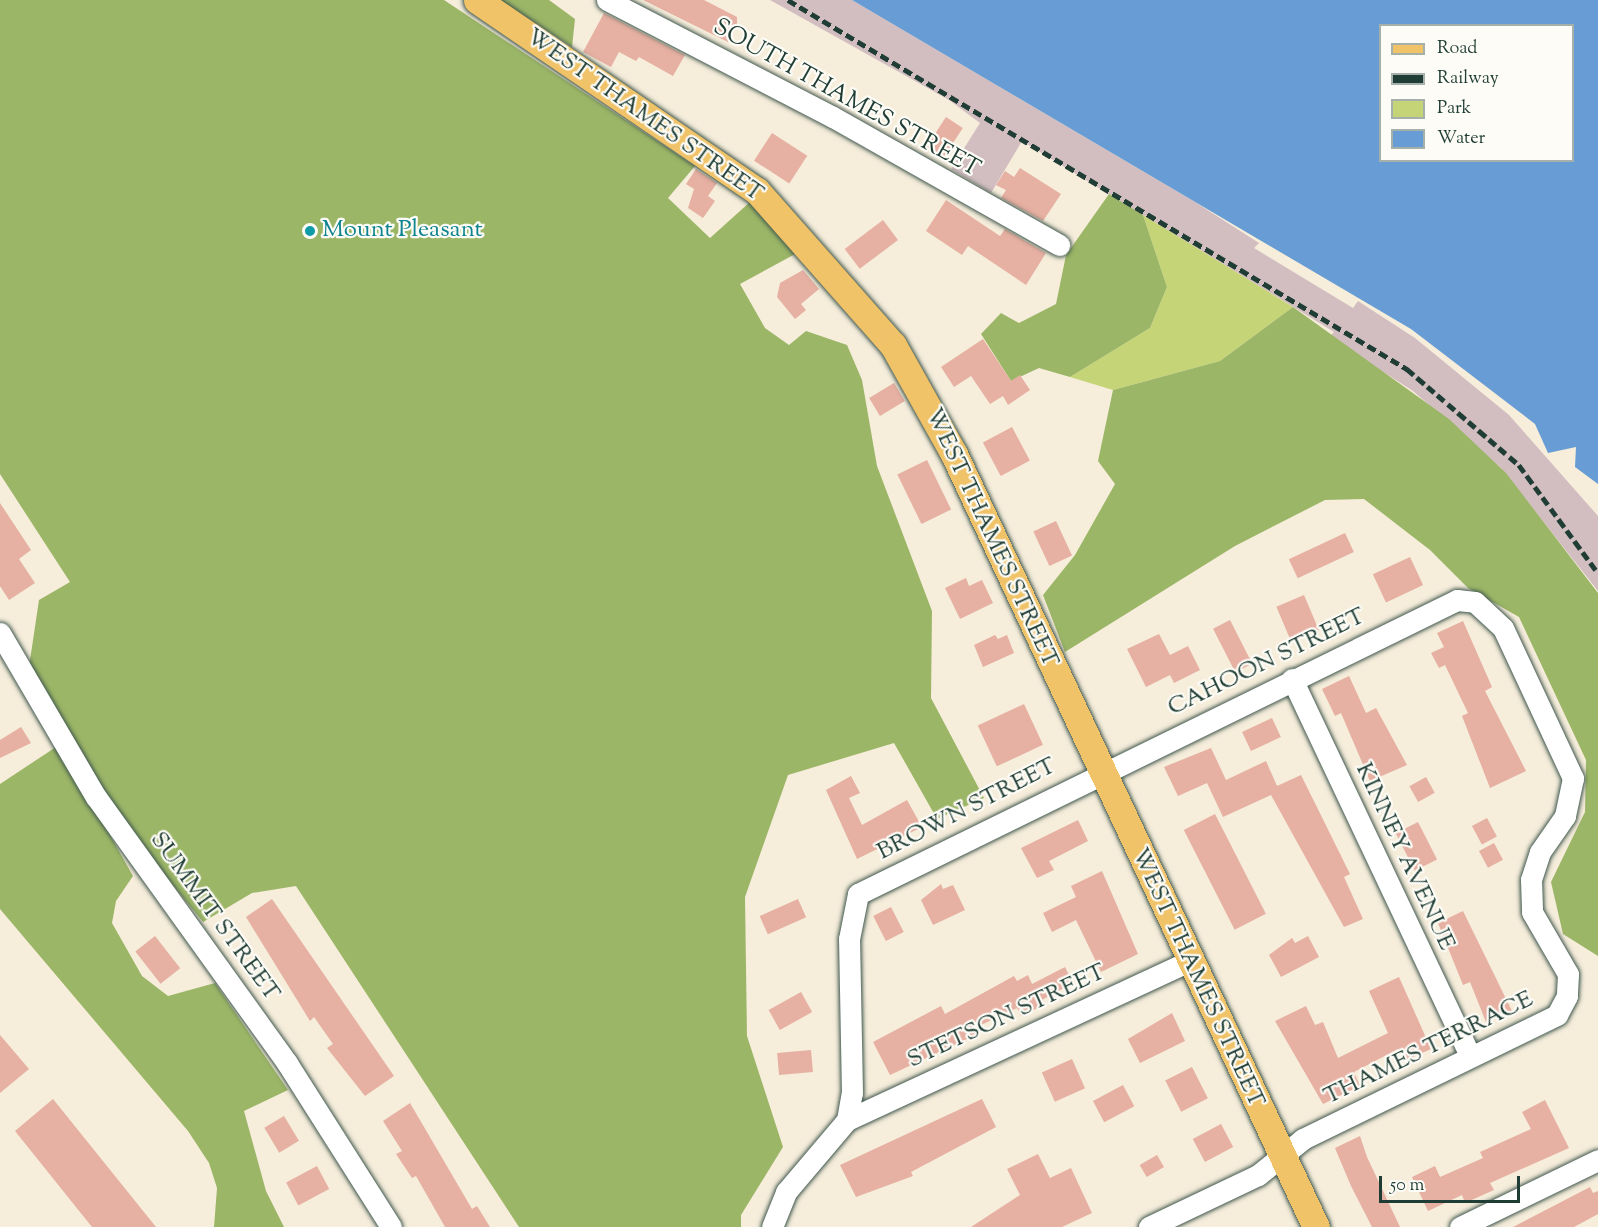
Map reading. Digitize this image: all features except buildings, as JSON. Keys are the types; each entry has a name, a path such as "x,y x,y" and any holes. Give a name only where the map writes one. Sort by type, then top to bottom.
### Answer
{"main road":[{"name":"WEST THAMES STREET","path":"477,0 757,191 879,328 935,416 1100,772 1316,1227"}],"street":[{"name":"SOUTH THAMES STREET","path":"607,0 832,117 1059,245"},
{"name":"CAHOON STREET","path":"1100,772 1457,600"},
{"name":"THAMES TERRACE","path":"1149,1227 1258,1175 1304,1139 1470,1056 1542,1026 1557,1015 1567,996 1568,974 1532,912 1530,888 1540,852 1565,816 1573,778 1503,628 1475,602 1457,600"},
{"name":"SUMMIT STREET","path":"0,633 96,797 287,1063 391,1227"},
{"name":"KINNEY AVENUE","path":"1292,680 1470,1056"},
{"name":"BROWN STREET","path":"847,1120 852,1093 849,939 858,894 1100,772"},
{"name":"STETSON STREET","path":"847,1120 1189,961"},
{"path":"772,1227 786,1192 847,1120"},
{"path":"1460,1227 1598,1160"}],"shaded area":[{"path":"770,0 852,0 1195,202 1259,243 1254,248 1353,308 1358,301 1415,338 1509,415 1598,516 1598,591 1500,467 1413,391 1329,337 1334,332 1022,141 991,193 951,169 980,123 949,100"}],"green space":[{"path":"0,0 444,0 695,166 668,198 710,238 750,202 797,253 740,284 765,328 789,345 806,331 847,345 862,380 877,466 932,611 931,698 984,798 937,819 894,743 788,775 745,897 747,1036 783,1147 741,1215 741,1227 519,1227 296,886 252,893 203,922 116,815 29,667 39,600 70,582 0,474"},
{"path":"500,0 549,0 575,19 572,47"},
{"path":"1109,194 1143,215 1167,287 1150,328 1070,377 1039,368 1011,381 981,334 1001,313 1019,323 1056,304 1066,255"},
{"path":"1143,215 1293,307 1220,361 1113,390 1070,377 1150,328 1167,287"},
{"path":"1293,307 1449,419 1506,473 1598,593 1598,956 1563,934 1551,882 1585,812 1586,760 1519,617 1468,588 1430,550 1364,499 1325,500 1235,546 1065,652 1043,595 1075,555 1115,484 1098,461 1113,390 1220,361"},
{"path":"59,745 133,876 116,901 112,923 142,976 168,996 215,983 288,1090 244,1111 266,1191 284,1227 214,1227 217,1188 209,1163 188,1131 0,909 0,784"}],"water":[{"path":"852,0 1598,0 1598,484 1575,467 1576,447 1548,453 1535,424 1411,329"}],"railway":[{"path":"788,0 1407,369 1519,465 1598,573"}],"place":[{"name":"Mount Pleasant","path":"310,231"}]}
